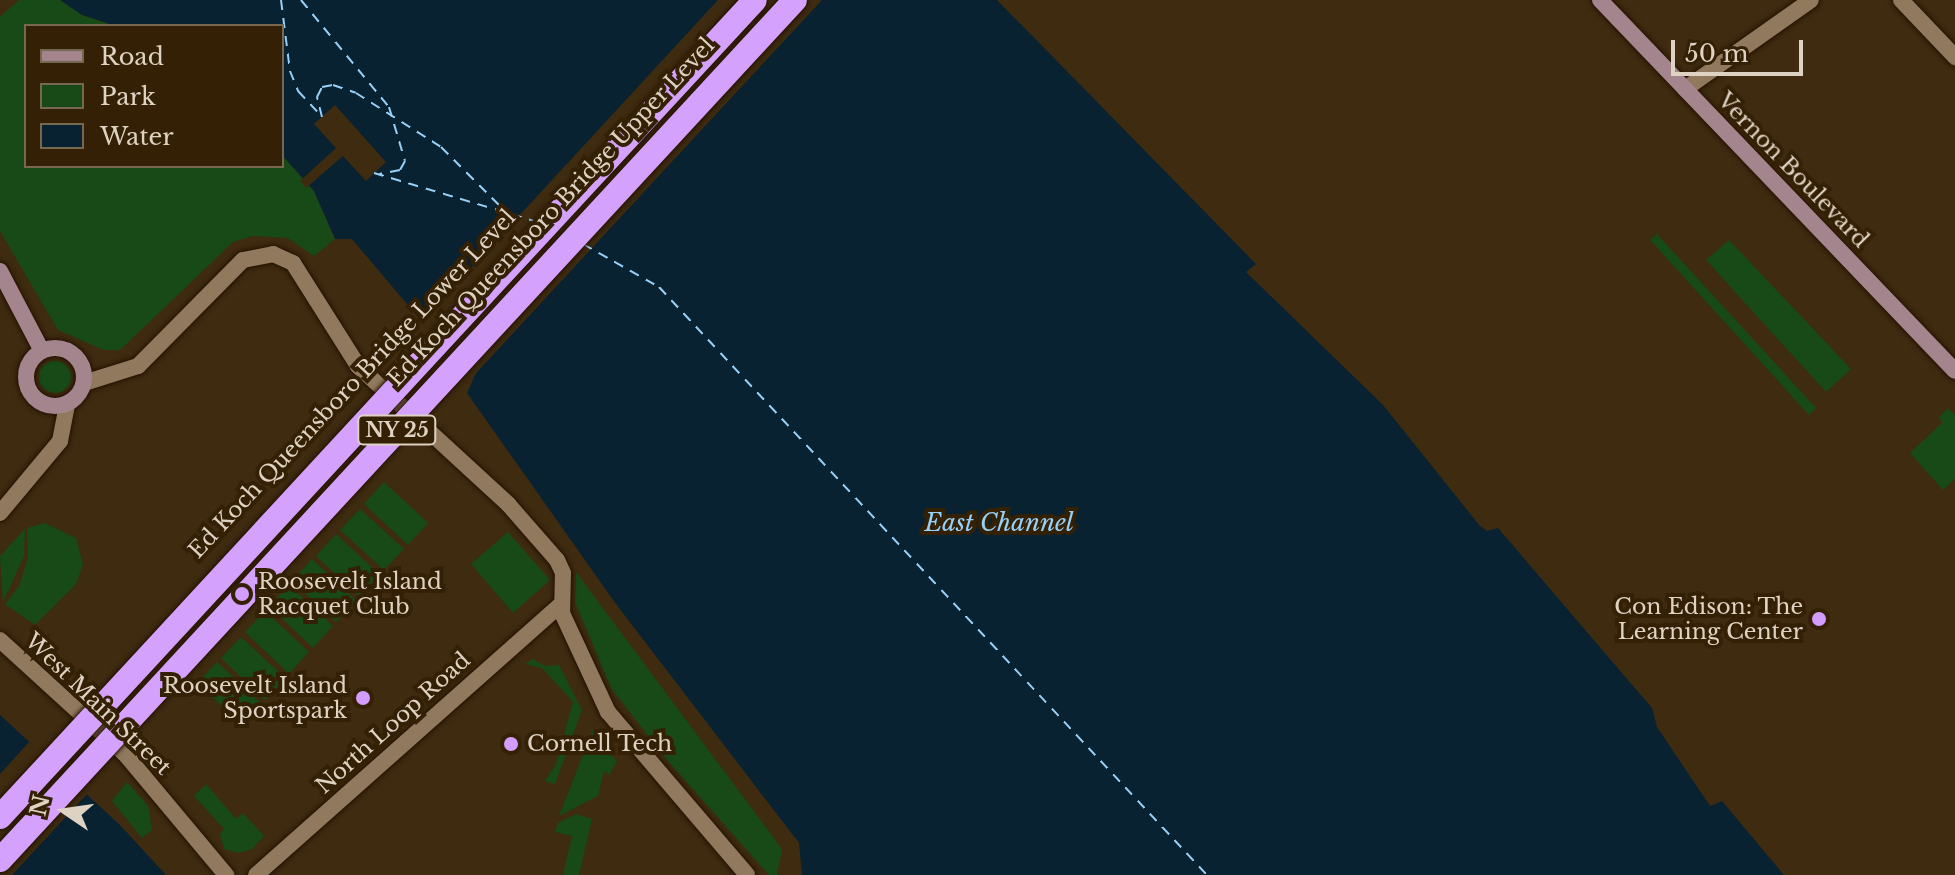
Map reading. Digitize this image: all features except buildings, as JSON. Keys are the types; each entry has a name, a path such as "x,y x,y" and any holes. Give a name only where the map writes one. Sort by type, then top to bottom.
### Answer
{"highway":[{"name":"Ed Koch Queensboro Bridge Lower Level","path":"0,803 742,0"},
{"name":"Ed Koch Queensboro Bridge Upper Level","path":"0,817 755,0"},
{"name":"Ed Koch Queensboro Bridge Upper Level","path":"0,847 783,0"},
{"name":"NY 25","path":"0,860 795,0"}],"main road":[{"name":"Vernon Boulevard","path":"1600,0 1955,371"},
{"path":"0,271 42,351"},
{"path":"42,351 70,352 82,366 84,383 67,404 49,405 29,389 27,371 42,351"}],"street":[{"path":"1685,89 1811,0"},
{"path":"1901,0 1955,57"},
{"path":"84,383 138,366 236,264 257,255 287,259 302,274 358,366 508,504 551,552 563,573 561,604 588,676 620,731 747,875"},
{"path":"0,513 60,441 67,404"},
{"name":"North Loop Road","path":"256,875 561,604"},
{"name":"West Main Street","path":"0,640 125,754 226,875"}],"green space":[{"path":"19,0 60,0 82,15 109,24 24,24 24,168 284,168 284,157 314,191 335,239 314,256 288,238 252,236 233,242 120,350 104,350 58,330 0,231 0,17"},
{"path":"1657,234 1816,408 1809,415 1650,240"},
{"path":"1729,240 1851,369 1826,392 1706,260"},
{"path":"55,361 66,366 71,377 66,388 55,393 44,388 39,377 44,366"},
{"path":"1948,408 1955,415 1955,479 1943,490 1910,453 1942,423 1939,417"},
{"path":"384,482 428,523 408,545 364,504"},
{"path":"360,509 404,549 384,570 340,530"},
{"path":"45,523 76,538 83,564 76,584 35,625 5,604 19,586 28,557 27,528"},
{"path":"25,529 24,556 3,602 0,556"},
{"path":"508,532 550,580 513,613 471,564"},
{"path":"336,534 379,574 359,596 316,556"},
{"path":"312,559 356,600 336,622 292,581"},
{"path":"576,572 782,849 777,875 769,875 667,760 611,688 575,602"},
{"path":"289,585 333,626 313,648 269,606"},
{"path":"265,611 309,652 289,674 245,632"},
{"path":"241,637 285,678 265,700 221,658"},
{"path":"533,659 545,666 559,665 582,710 555,784 545,781 556,764 573,702 542,668 525,664"},
{"path":"217,662 261,703 242,725 197,683"},
{"path":"593,729 617,762 609,775 604,771 598,796 559,816"},
{"path":"127,782 148,806 152,830 142,838 112,801"},
{"path":"206,784 236,819 243,813 264,836 252,849 239,853 224,849 220,834 224,829 194,796"},
{"path":"576,814 592,819 579,875 563,875 572,836 555,832 558,823"}],"water":[{"name":"East Channel","path":"60,0 997,0 1256,264 1246,272 1383,405 1480,526 1487,531 1498,528 1652,708 1657,727 1710,806 1722,801 1784,875 802,875 799,843 616,604 467,393 476,373 428,311 418,317 352,239 335,239 314,191 284,157 284,24 110,24 82,15"},
{"path":"0,715 120,825 166,875 0,875"}],"pier":[{"path":"718,0 822,0 465,385 471,373 428,318 422,321"},
{"path":"335,105 386,162 366,181 343,156 306,188 300,181 336,148 314,124"},
{"path":"23,730 99,800 88,793 12,875 0,875 0,774 30,741"}],"ferry route":[{"path":"281,0 290,71 298,91 321,116"},
{"path":"301,0 389,107 405,161 400,170 379,174"},
{"path":"322,117 317,97 322,87 333,85 356,93 441,147 503,209"},
{"path":"374,173 534,221"},
{"path":"583,244 659,287 1207,875"}],"place":[{"name":"Roosevelt Island Racquet Club","path":"242,594"},
{"name":"Con Edison: The Learning Center","path":"1819,619"},
{"name":"Roosevelt Island Sportspark","path":"363,698"},
{"name":"Cornell Tech","path":"511,744"}]}
